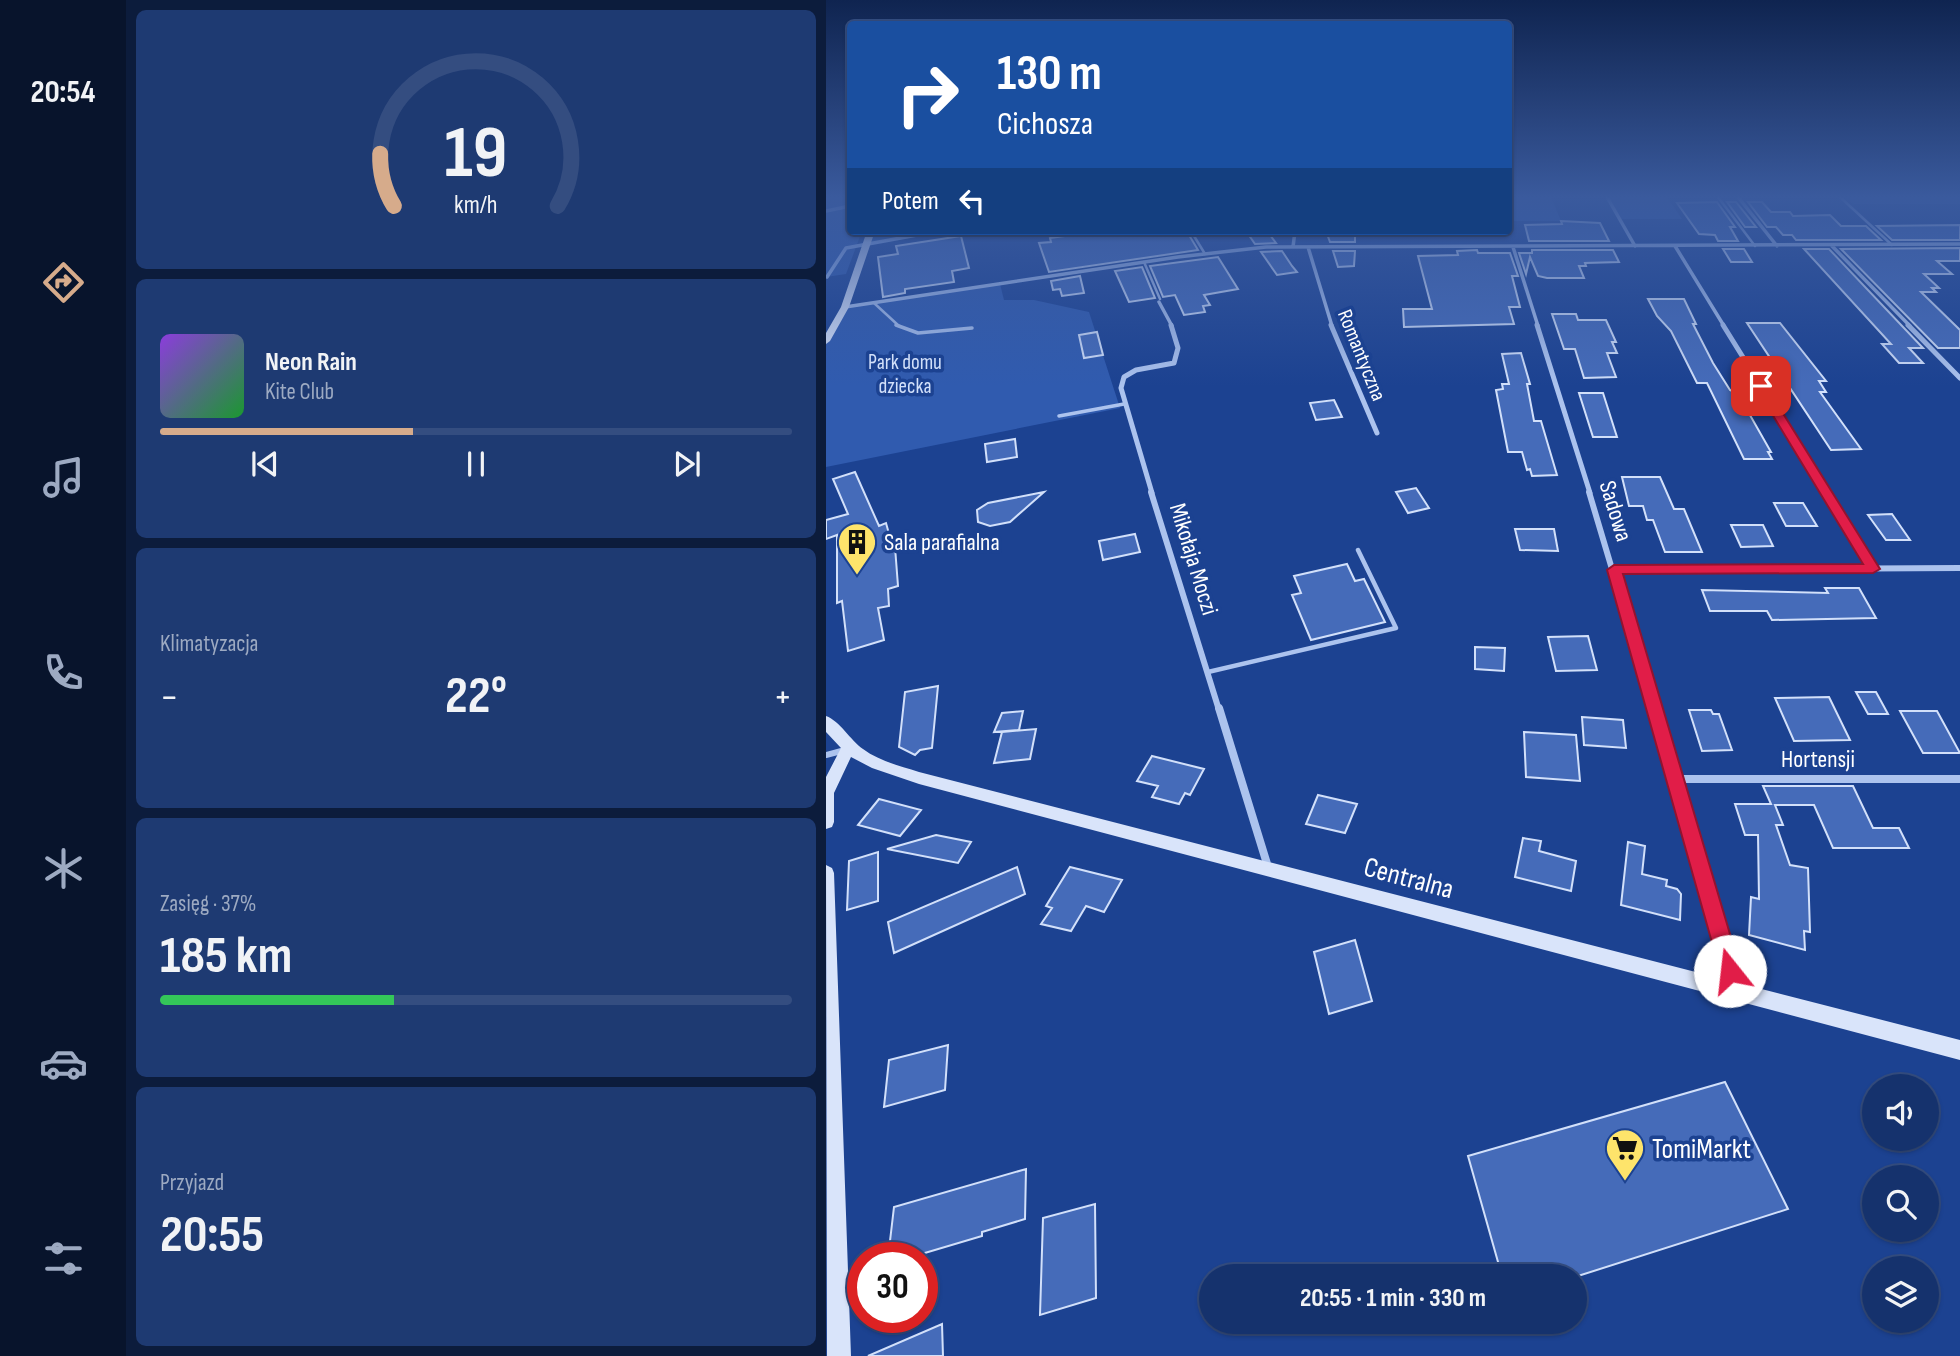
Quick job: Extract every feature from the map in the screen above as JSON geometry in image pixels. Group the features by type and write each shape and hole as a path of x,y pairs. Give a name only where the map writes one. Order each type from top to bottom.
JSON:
{"street":[{"path":"826,341 845,307 861,260"},
{"path":"845,307 1157,260"},
{"name":"Romantyczna","path":"1312,260 1332,330 1377,433"},
{"name":"Sadowa","path":"1517,260 1614,570 1735,990"},
{"path":"1684,260 1873,569"},
{"path":"1846,260 1960,378"},
{"name":"Mikołaja Moczi","path":"1159,301 1179,345 1180,354 1174,363 1136,370 1124,377 1121,388 1124,404 1268,867"},
{"path":"1614,570 1960,568"},
{"path":"826,722 848,749 826,793 826,822"},
{"name":"Centralna","path":"848,749 864,760 919,778 1268,867 1960,1050"},
{"name":"Hortensji","path":"1676,779 1960,779"},
{"path":"826,873 839,1356"}],"lane":[{"path":"1144,262 1159,301"},
{"path":"874,303 895,325 918,335 972,328"},
{"path":"1059,415 1124,404"},
{"path":"1208,672 1396,628 1358,550"},
{"path":"826,755 848,749"}],"green space":[{"path":"826,260 851,260 846,274 826,277"},
{"name":"Park domu dziecka","path":"1000,284 1004,300 1034,300 1089,312 1120,408 826,467 826,341 845,307"}],"building":[{"path":"878,260 967,260 969,268 952,271 954,282 905,289 905,293 883,297"},
{"path":"1045,260 1128,260 1049,272"},
{"path":"1193,260 1220,260 1238,289 1204,295 1210,305 1203,306 1205,312 1184,315 1175,295 1163,297 1150,266"},
{"path":"1267,260 1288,260 1297,272 1277,275"},
{"path":"1336,260 1354,260 1354,266 1338,267"},
{"path":"1419,260 1513,260 1518,276 1512,276 1520,307 1509,307 1514,324 1404,327 1403,309 1432,309"},
{"path":"1521,260 1529,260 1526,274"},
{"path":"1531,260 1619,262 1585,263 1586,266 1579,266 1584,278 1538,276"},
{"path":"1730,260 1752,262 1731,262"},
{"path":"1814,260 1840,260 1923,348 1909,348 1923,363 1899,363 1882,344 1891,344"},
{"path":"1852,260 1960,260 1937,261 1952,274 1924,274 1939,288 1932,288 1936,292 1921,292 1960,330 1960,348 1938,348"},
{"path":"1142,267 1155,298 1129,302 1115,271"},
{"path":"1080,276 1084,293 1062,296 1060,289 1053,290 1051,281"},
{"path":"1648,299 1684,299 1696,324 1693,324 1713,363 1730,390 1738,394 1771,452 1768,452 1772,459 1744,459 1707,383 1697,383 1671,331 1657,316"},
{"path":"1552,314 1576,314 1578,320 1606,320 1616,342 1612,342 1617,353 1607,353 1616,377 1584,378 1575,349 1564,349"},
{"path":"1747,323 1780,323 1826,381 1819,381 1826,392 1820,392 1861,449 1831,450"},
{"path":"1097,332 1103,355 1084,358 1079,335"},
{"path":"1521,353 1530,384 1527,384 1534,421 1541,421 1557,475 1532,476 1530,469 1527,470 1522,452 1508,452 1496,390 1503,389 1502,384 1509,384 1502,354"},
{"path":"1579,393 1603,393 1617,437 1593,437"},
{"path":"1334,400 1342,417 1316,420 1310,403"},
{"path":"1015,439 1017,457 987,462 985,444"},
{"path":"855,472 879,526 886,523 893,548 895,547 898,586 888,589 889,606 878,608 884,640 848,651 842,601 837,603 837,535 826,539 826,520 848,514 833,479"},
{"path":"1622,477 1660,477 1674,509 1684,509 1702,552 1665,552 1653,520 1647,520 1643,506 1629,506"},
{"path":"1416,488 1429,508 1408,513 1396,492"},
{"path":"1044,492 1010,522 990,526 978,522 977,510 988,503"},
{"path":"1774,503 1803,503 1817,526 1786,526"},
{"path":"1892,514 1910,540 1886,540 1868,515"},
{"path":"1731,525 1763,525 1773,546 1741,547"},
{"path":"1515,529 1554,529 1558,551 1520,550"},
{"path":"1135,534 1140,552 1103,560 1099,541"},
{"path":"1347,564 1355,581 1364,579 1385,622 1311,640 1292,595 1301,593 1294,576"},
{"path":"1825,588 1859,588 1876,618 1772,620 1767,611 1710,611 1702,590 1828,593"},
{"path":"1588,636 1597,670 1556,671 1548,637"},
{"path":"1475,647 1505,648 1504,671 1475,669"},
{"path":"938,686 932,748 920,750 915,755 899,747 905,692"},
{"path":"1856,692 1876,692 1888,714 1868,714"},
{"path":"1829,697 1850,740 1794,741 1775,698"},
{"path":"1689,710 1711,710 1713,714 1719,714 1732,750 1702,751"},
{"path":"1023,711 1019,730 994,732 1002,713"},
{"path":"1900,711 1937,711 1960,753 1923,753"},
{"path":"1582,717 1623,720 1626,748 1584,745"},
{"path":"1036,729 1030,759 994,763 1002,732"},
{"path":"1524,732 1576,735 1580,781 1526,777"},
{"path":"1152,756 1204,769 1190,795 1185,793 1179,804 1152,797 1158,786 1137,781"},
{"path":"1763,786 1853,786 1873,828 1899,828 1909,848 1833,848 1814,805 1775,805 1783,825 1776,825 1790,865 1808,868 1810,932 1804,931 1805,950 1749,935 1751,897 1759,899 1758,835 1745,835 1735,804 1771,804"},
{"path":"1318,795 1357,804 1345,833 1306,824"},
{"path":"879,799 921,810 900,836 858,825"},
{"path":"936,835 971,842 958,863 887,849"},
{"path":"1523,838 1541,841 1539,851 1576,861 1571,891 1515,877"},
{"path":"1628,842 1645,846 1642,874 1667,880 1666,886 1677,889 1681,894 1680,920 1621,905"},
{"path":"878,852 878,901 847,910 849,861"},
{"path":"1017,867 1025,894 894,953 888,922"},
{"path":"1070,867 1122,880 1104,912 1086,906 1071,931 1041,924 1052,908 1046,906"},
{"path":"1355,940 1372,1001 1329,1014 1314,952"},
{"path":"948,1045 945,1090 884,1107 889,1060"},
{"name":"TomiMarkt","path":"1725,1082 1788,1209 1587,1273 1587,1264 1499,1264 1468,1156"},
{"path":"1026,1169 1025,1219 938,1249 938,1242 890,1242 894,1207"},
{"path":"1095,1204 1096,1298 1040,1315 1043,1218"},
{"path":"942,1324 943,1356 868,1356 921,1333 938,1333 938,1326"}],"waterway":[{"path":"827,277 838,260"}],"place":[{"name":"Sala parafialna","path":"857,576"},
{"name":"TomiMarkt","path":"1625,1182"}],"route":[{"path":"1730,971 1614,570 1873,569 1761,386"}]}
